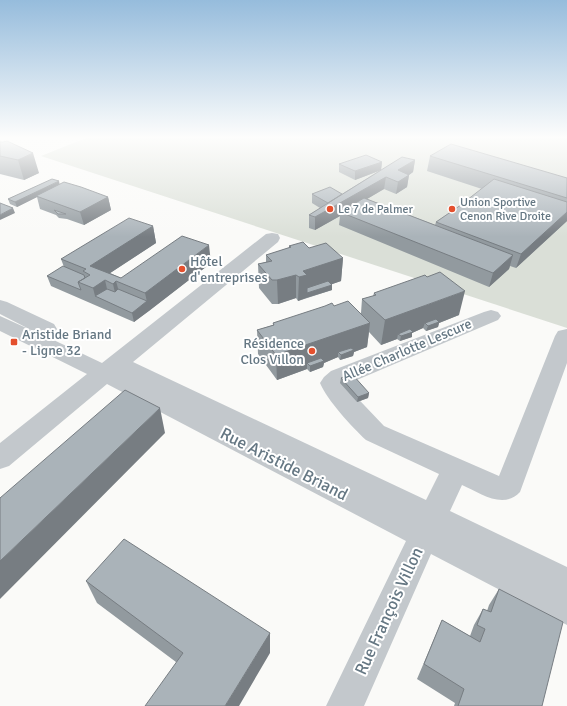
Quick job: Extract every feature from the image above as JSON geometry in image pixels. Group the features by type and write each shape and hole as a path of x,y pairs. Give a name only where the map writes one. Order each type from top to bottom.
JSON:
{"street":[{"path":"0,458 112,369 272,238"},
{"name":"Rue Aristide Briand","path":"0,306 112,369 428,526 567,608"},
{"name":"Allée Charlotte Lescure","path":"491,316 339,377 332,383 334,388 375,433 497,488 505,489 510,484 566,336"},
{"name":"Rue Aristide Briand","path":"0,323 112,369"},
{"path":"428,526 455,469"},
{"name":"Rue Aristide Briand","path":"428,526 567,583"},
{"name":"Rue François Villon","path":"345,706 428,526"}],"shaded area":[{"path":"87,171 567,171 567,328"}],"building":[{"path":"380,171 400,171 409,175 398,182 386,177 315,217 309,215"},
{"path":"479,171 543,171 567,178 567,198"},
{"path":"52,179 59,181 15,202 8,199"},
{"path":"494,179 567,202 567,212 521,254 436,222"},
{"path":"64,182 108,197 80,212 36,196"},
{"path":"330,187 342,194 328,203 312,194"},
{"path":"364,198 513,255 493,273 340,212"},
{"path":"0,203 13,208 0,215"},
{"path":"54,210 66,214 58,214"},
{"path":"129,218 153,226 90,266 121,278 182,236 209,245 145,293 116,281 113,284 105,280 93,288 78,282 90,275 83,271 86,269 61,259"},
{"path":"303,242 309,248 326,243 343,258 303,271 307,275 299,277 296,275 277,280 272,280 258,264 272,261 266,255"},
{"path":"63,266 84,275 85,278 78,282 81,290 47,276"},
{"path":"440,272 465,291 385,320 362,299 376,295 374,293 425,275 427,277"},
{"path":"328,281 332,285 307,293 307,288"},
{"path":"107,289 115,292 118,289 147,301 132,313 95,296"},
{"path":"348,301 370,323 276,355 257,330 332,303 334,306"},
{"path":"436,319 439,322 428,326 425,323"},
{"path":"410,329 413,332 401,336 398,334"},
{"path":"351,348 354,350 341,355 338,352"},
{"path":"321,358 324,361 310,366 307,363"},
{"path":"352,374 369,393 358,397 341,378"},
{"path":"125,390 160,408 0,561 0,498"},
{"path":"124,539 270,633 225,706 145,706 183,653 86,581"},
{"path":"499,589 563,622 542,706 458,706 464,689 424,664 442,620 480,642 485,629 477,625 483,609 491,612"}],"place":[{"name":"Le 7 de Palmer","path":"330,209"},
{"name":"Union Sportive Cenon Rive Droite","path":"452,209"},
{"name":"Hôtel d'entreprises","path":"182,269"},
{"name":"Aristide Briand - Ligne 32","path":"14,342"},
{"name":"Résidence Clos Villon","path":"312,351"}]}
